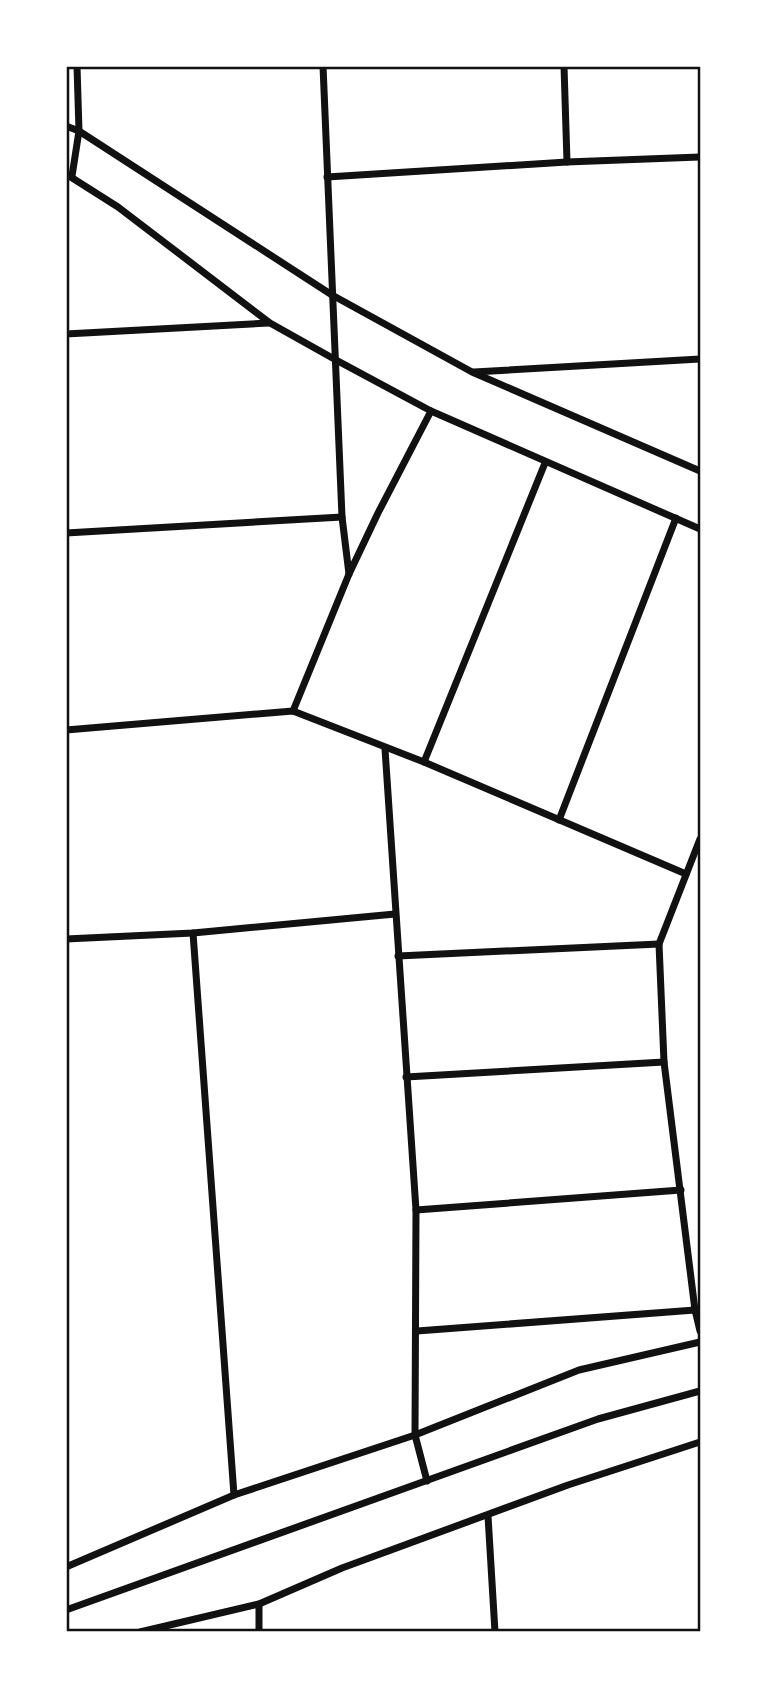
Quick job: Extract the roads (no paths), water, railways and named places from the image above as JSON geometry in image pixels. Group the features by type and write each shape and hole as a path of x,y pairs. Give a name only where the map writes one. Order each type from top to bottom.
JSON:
{"street":[{"path":"77,66 79,131 69,175 118,207 270,323 336,360 431,411 701,529"},
{"path":"323,66 342,517 349,574"},
{"path":"564,66 567,162"},
{"path":"66,126 79,131 332,295 472,372 701,471"},
{"path":"327,177 567,162 701,157"},
{"path":"66,334 270,323"},
{"path":"472,372 701,359"},
{"path":"293,711 349,574 431,411"},
{"path":"424,762 545,463"},
{"path":"66,533 342,517"},
{"path":"559,820 676,518"},
{"path":"66,730 293,711 424,762 686,874"},
{"path":"385,748 416,1210 415,1436 427,1481"},
{"path":"701,839 659,944 664,1062 695,1310 701,1331"},
{"path":"66,939 193,933 395,914"},
{"path":"193,933 234,1495"},
{"path":"398,956 659,944"},
{"path":"407,1077 664,1062"},
{"path":"416,1210 681,1190"},
{"path":"417,1331 695,1310"},
{"path":"66,1567 234,1495 415,1436 579,1370 701,1342"},
{"path":"66,1611 598,1419 701,1391"},
{"path":"141,1632 260,1604 342,1568 568,1485 701,1442"},
{"path":"488,1516 495,1632"},
{"path":"259,1632 260,1604"}]}
